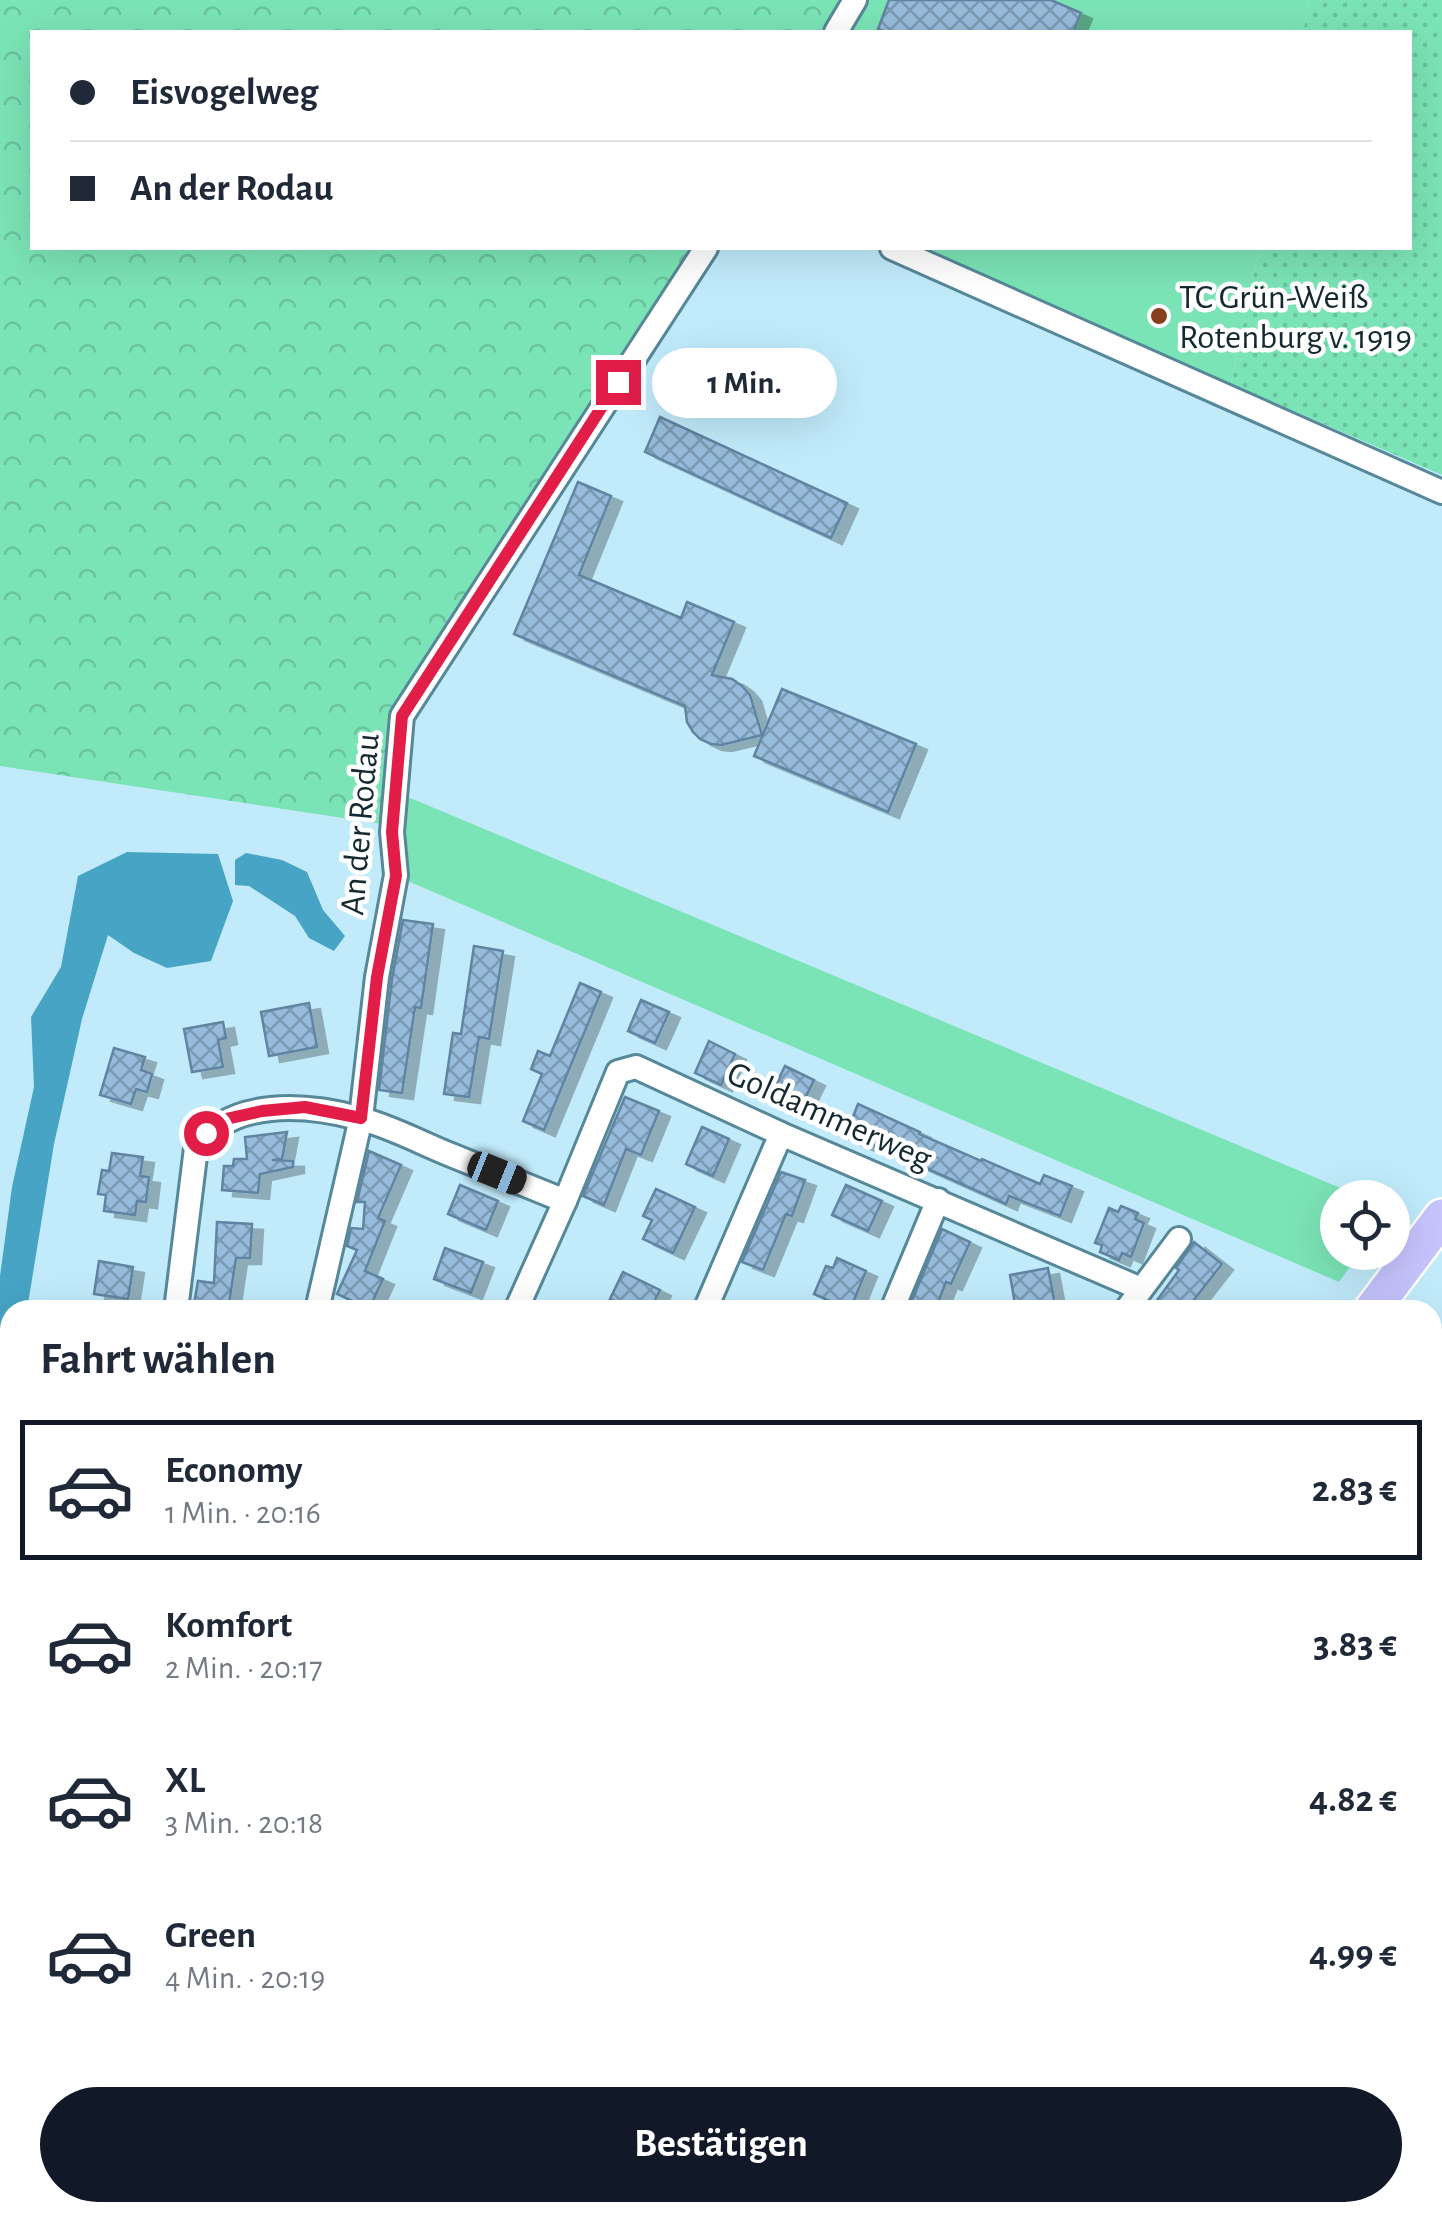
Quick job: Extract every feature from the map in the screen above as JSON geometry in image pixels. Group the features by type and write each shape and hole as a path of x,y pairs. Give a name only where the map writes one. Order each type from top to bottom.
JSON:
{"main road":[{"path":"1380,1300 1442,1218"}],"street":[{"path":"837,30 855,0"},
{"name":"An der Rodau","path":"319,1300 361,1118 377,977 396,876 392,832 402,716 705,250"},
{"path":"897,250 1442,492"},
{"name":"Goldammerweg","path":"565,1201 618,1072 636,1067 780,1134 1141,1289"},
{"path":"177,1300 196,1148 206,1133 226,1119 305,1107 361,1118 565,1201 520,1300"},
{"path":"709,1300 780,1134"},
{"path":"896,1300 938,1200"},
{"path":"1133,1300 1180,1238"}],"green space":[{"path":"0,0 840,0 822,30 30,30 30,250 697,250 401,716 389,825 0,766"},
{"path":"860,0 1309,0 1303,30 842,30"},
{"path":"1309,0 1442,0 1442,475 1231,384 1259,250 1412,250 1412,30 1303,30"},
{"name":"TC Grün-Weiß Rotenburg v. 1919","path":"920,250 1259,250 1231,384"},
{"path":"396,792 1321,1180 1320,1270 1348,1270 1339,1282 396,876"}],"water":[{"path":"127,852 218,854 233,901 211,961 167,968 134,953 108,935 82,1019 54,1144 29,1300 0,1300 12,1187 34,1087 31,1017 61,967 78,876"},
{"path":"246,853 282,860 307,872 323,910 345,936 334,951 309,938 295,916 249,886 235,885 235,860"}],"building":[{"path":"889,0 1051,0 1081,13 1074,30 878,29"},
{"path":"660,417 847,503 831,538 645,452"},
{"path":"578,482 611,496 579,575 681,618 687,602 734,622 712,675 732,679 750,695 762,735 711,744 693,732 685,706 514,634"},
{"path":"782,689 916,744 888,812 754,756"},
{"path":"403,920 433,924 421,1008 415,1007 402,1093 379,1090"},
{"path":"474,946 503,951 489,1039 479,1037 469,1097 444,1094 453,1033 461,1034"},
{"path":"580,983 601,992 544,1130 523,1121 542,1074 531,1069 538,1051 550,1056"},
{"path":"641,1000 669,1012 655,1043 628,1031"},
{"path":"309,1003 317,1047 269,1056 261,1012"},
{"path":"223,1022 226,1038 218,1040 223,1067 192,1072 184,1029"},
{"path":"709,1041 735,1054 721,1085 695,1073"},
{"path":"114,1048 145,1057 141,1070 152,1074 147,1092 136,1089 131,1104 100,1095"},
{"path":"785,1066 814,1080 799,1111 770,1097"},
{"path":"625,1097 659,1111 641,1155 626,1149 604,1205 583,1196"},
{"path":"858,1104 1040,1184 1044,1175 1072,1186 1060,1216 1009,1196 1006,1204 870,1144 845,1137"},
{"path":"702,1127 729,1139 713,1176 686,1164"},
{"path":"287,1132 282,1159 272,1160 293,1161 293,1167 260,1174 258,1193 222,1190 224,1166 233,1166 234,1159 247,1159 245,1137"},
{"path":"369,1151 401,1165 378,1218 385,1221 365,1271 383,1279 373,1300 350,1300 337,1294 357,1250 347,1246 351,1228 363,1229 365,1202 357,1202"},
{"path":"112,1153 143,1157 140,1176 149,1177 146,1202 137,1201 135,1215 104,1211 106,1195 98,1194 102,1170 109,1171"},
{"path":"781,1172 805,1180 792,1216 786,1214 763,1270 742,1262"},
{"path":"460,1185 498,1201 486,1230 448,1214"},
{"path":"846,1185 882,1201 868,1231 832,1215"},
{"path":"656,1189 695,1207 673,1253 643,1239 652,1220 643,1216"},
{"path":"1121,1206 1138,1213 1135,1219 1144,1223 1131,1257 1122,1253 1119,1260 1100,1252 1102,1245 1095,1243 1109,1208 1118,1212"},
{"path":"217,1222 252,1224 250,1258 236,1258 230,1300 195,1300 198,1281 214,1283"},
{"path":"942,1229 970,1242 951,1284 946,1282 939,1300 912,1300"},
{"path":"1194,1242 1222,1264 1194,1300 1157,1300 1179,1270 1176,1268"},
{"path":"445,1248 483,1262 471,1293 434,1279"},
{"path":"837,1258 866,1271 854,1300 828,1300 814,1294 826,1266 833,1268"},
{"path":"99,1261 133,1267 128,1299 94,1294"},
{"path":"1048,1268 1054,1300 1014,1300 1010,1275"},
{"path":"623,1272 660,1290 655,1300 610,1299"}],"place":[{"name":"TC Grün-Weiß Rotenburg v. 1919","path":"1159,316"}],"route":[{"path":"206,1133 226,1119 262,1111 305,1107 361,1118 377,977 396,876 392,832 402,716 618,382"}]}
